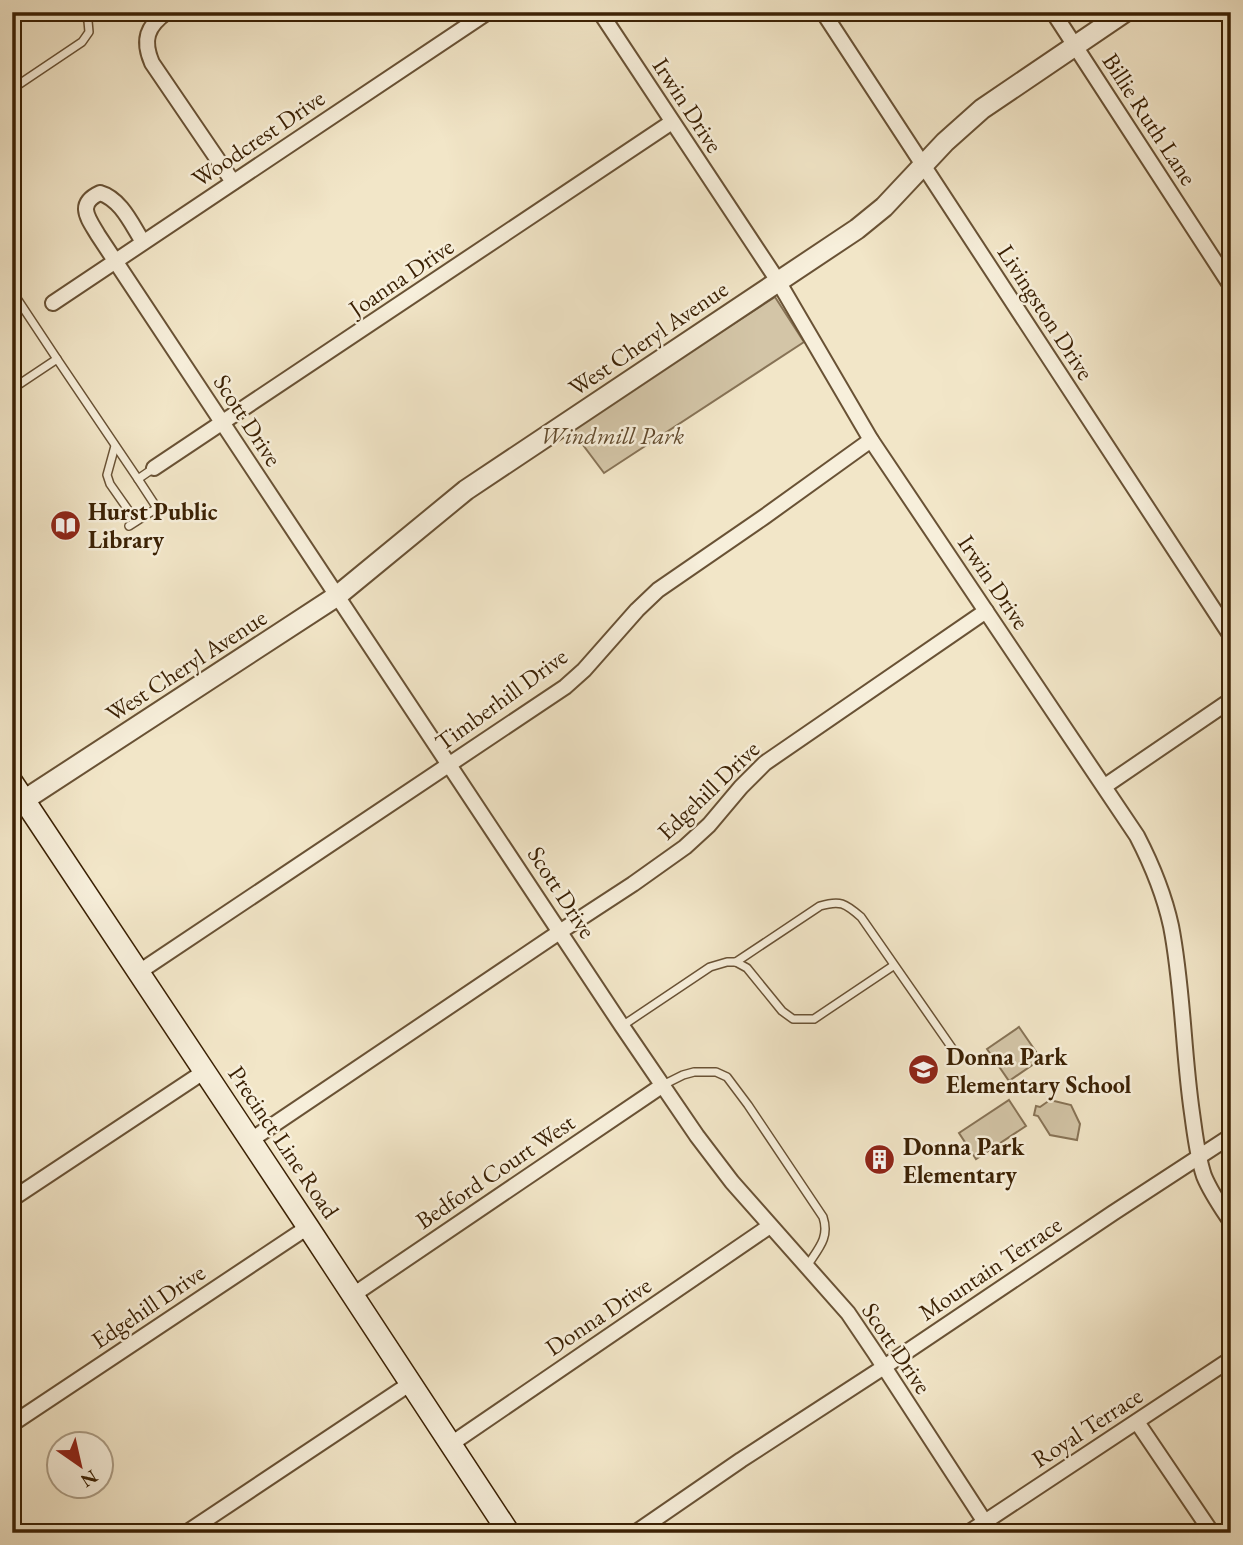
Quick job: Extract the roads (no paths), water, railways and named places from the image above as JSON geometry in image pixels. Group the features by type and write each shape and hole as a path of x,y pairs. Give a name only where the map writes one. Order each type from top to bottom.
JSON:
{"main road":[{"name":"Precinct Line Road","path":"12,782 18,804 139,972 509,1533"}],"street":[{"path":"167,12 154,22 148,34 148,53 152,63 233,182"},
{"name":"Woodcrest Drive","path":"53,303 488,12"},
{"name":"Irwin Drive","path":"600,12 778,281 871,440 1137,836 1162,892 1171,927 1198,1157 1213,1195 1231,1222"},
{"name":"Livingston Drive","path":"823,12 1231,636"},
{"name":"Billie Ruth Lane","path":"1053,12 1231,286"},
{"name":"West Cheryl Avenue","path":"18,804 337,596 466,489 857,229 884,207 945,142 982,110 1125,12"},
{"name":"Joanna Drive","path":"154,468 672,122"},
{"name":"Scott Drive","path":"143,242 109,195 100,193 91,197 85,214 115,261 622,1026 732,1182 848,1313 988,1528"},
{"name":"Timberhill Drive","path":"139,972 565,687 658,590 871,440"},
{"name":"Edgehill Drive","path":"251,1140 685,847 709,825 765,763 986,611"},
{"path":"1105,786 1231,699"},
{"path":"12,1199 205,1071"},
{"name":"Bedford Court West","path":"353,1295 663,1085"},
{"name":"Mountain Terrace","path":"635,1533 1231,1136"},
{"name":"Donna Drive","path":"451,1444 770,1226"},
{"name":"Edgehill Drive","path":"12,1424 308,1227"},
{"name":"Royal Terrace","path":"968,1533 988,1528 1231,1359"},
{"path":"186,1533 411,1382"},
{"path":"1137,1422 1212,1533"}],"lane":[{"path":"12,89 82,42 89,32 88,21 82,12"},
{"path":"12,291 138,478 157,508 133,523 107,475 116,446"},
{"path":"12,389 57,359"},
{"path":"138,478 154,468"},
{"path":"736,962 820,906 835,901 848,905 861,917 952,1048"},
{"path":"622,1026 710,967 727,962 736,962 747,968 782,1011 793,1019 814,1018 893,966"},
{"path":"663,1085 694,1072 716,1072 727,1077 823,1217 825,1237 807,1266"}],"place":[{"name":"Hurst Public Library","path":"65,525"},
{"name":"Donna Park Elementary School","path":"923,1070"},
{"name":"Donna Park Elementary","path":"880,1160"}],"park label":[{"name":"Windmill Park","path":"612,435"}]}
